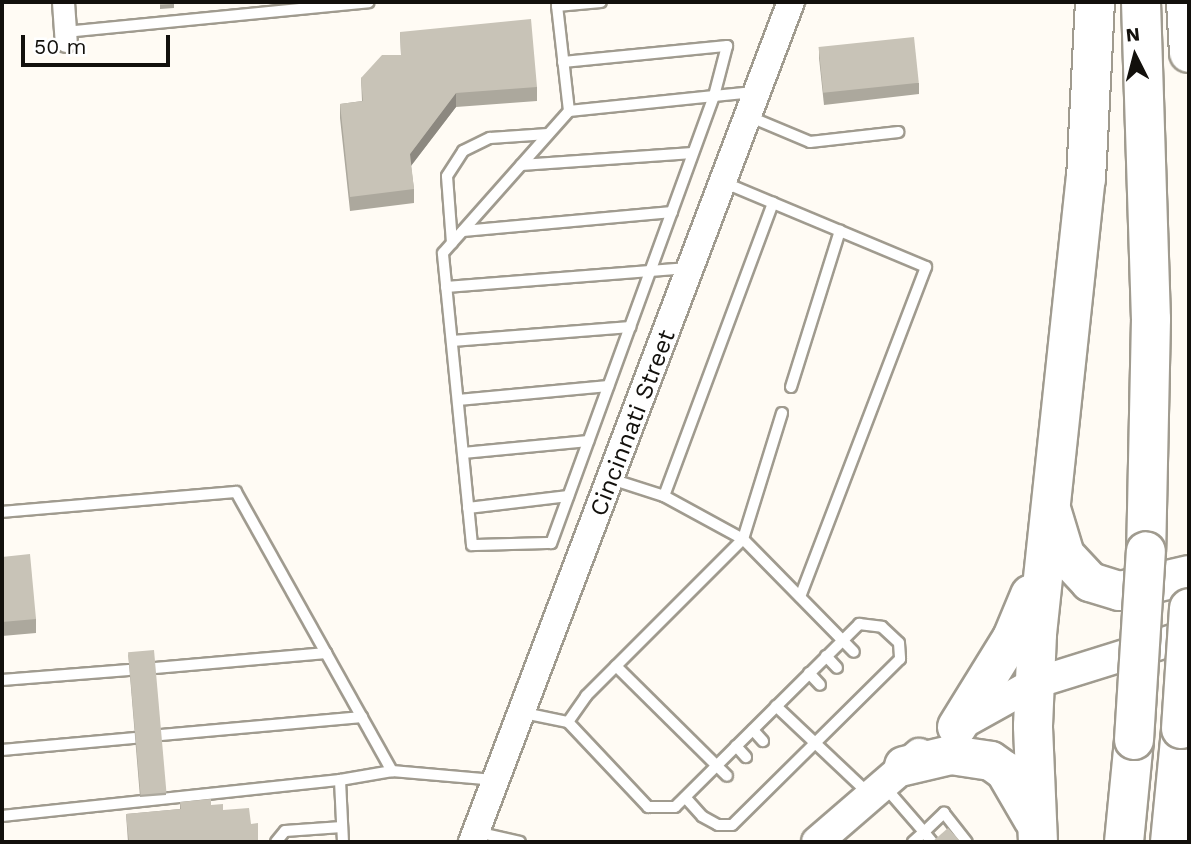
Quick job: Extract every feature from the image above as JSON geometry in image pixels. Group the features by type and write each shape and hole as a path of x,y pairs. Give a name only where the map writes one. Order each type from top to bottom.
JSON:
{"highway":[{"path":"1038,836 1035,683 1043,549 1086,178 1095,2"},
{"path":"1124,842 1134,740 1146,551 1151,319 1141,2"},
{"path":"1186,2 1189,54"},
{"path":"1049,503 1065,555 1090,582 1120,591 1189,575"},
{"path":"957,727 1012,638 1043,549"},
{"path":"1170,842 1189,608"},
{"path":"886,782 951,755 991,761 1013,782 1038,836"}],"main road":[{"path":"831,835 886,782 957,727 1035,683 1189,635"}],"street":[{"path":"63,2 66,36"},
{"name":"Cincinnati Street","path":"474,837 524,713 791,2"}],"lane":[{"path":"66,36 369,2"},
{"path":"569,111 557,6 601,2"},
{"path":"563,62 727,46 714,96 551,543 472,545 443,253 569,111 714,96 757,91"},
{"path":"748,116 810,142 898,132"},
{"path":"452,243 447,176 463,151 490,138 548,134"},
{"path":"521,165 693,153"},
{"path":"723,182 926,267 800,597"},
{"path":"664,496 773,203"},
{"path":"463,231 672,212"},
{"path":"791,387 840,231"},
{"path":"446,287 691,268"},
{"path":"452,341 630,327"},
{"path":"457,400 608,386"},
{"path":"568,722 571,712 743,539 782,413"},
{"path":"463,453 588,441"},
{"path":"611,479 664,496 743,539 854,652"},
{"path":"2,512 236,492 392,771"},
{"path":"468,508 568,496"},
{"path":"524,713 568,722 649,807 675,807 685,797 842,640 859,624 871,623 899,643 900,659 860,691 814,744 786,764 752,797 732,825 718,825 685,797"},
{"path":"155,668 326,653"},
{"path":"826,656 837,668"},
{"path":"616,666 727,776"},
{"path":"2,680 129,670"},
{"path":"809,673 820,685"},
{"path":"776,706 814,744 886,782 932,842"},
{"path":"161,735 362,717"},
{"path":"752,730 763,741"},
{"path":"2,750 135,738"},
{"path":"736,746 746,757"},
{"path":"2,816 340,780 392,771 498,780"},
{"path":"340,780 344,842"},
{"path":"913,842 944,813 967,842"},
{"path":"276,842 285,831 342,827"},
{"path":"474,837 520,842"}],"building":[{"path":"160,2 174,2 174,4 160,5"},
{"path":"531,19 537,87 456,93 410,154 414,189 350,197 340,104 363,101 361,78 382,55 401,55 400,32"},
{"path":"914,37 919,83 823,93 819,47"},
{"path":"30,554 36,619 2,622 2,557"},
{"path":"154,650 166,792 141,795 128,652"},
{"path":"211,799 211,805 223,804 223,810 249,808 251,824 258,823 258,842 129,842 126,814 181,809 180,802"},
{"path":"948,828 961,842 932,842"}]}
